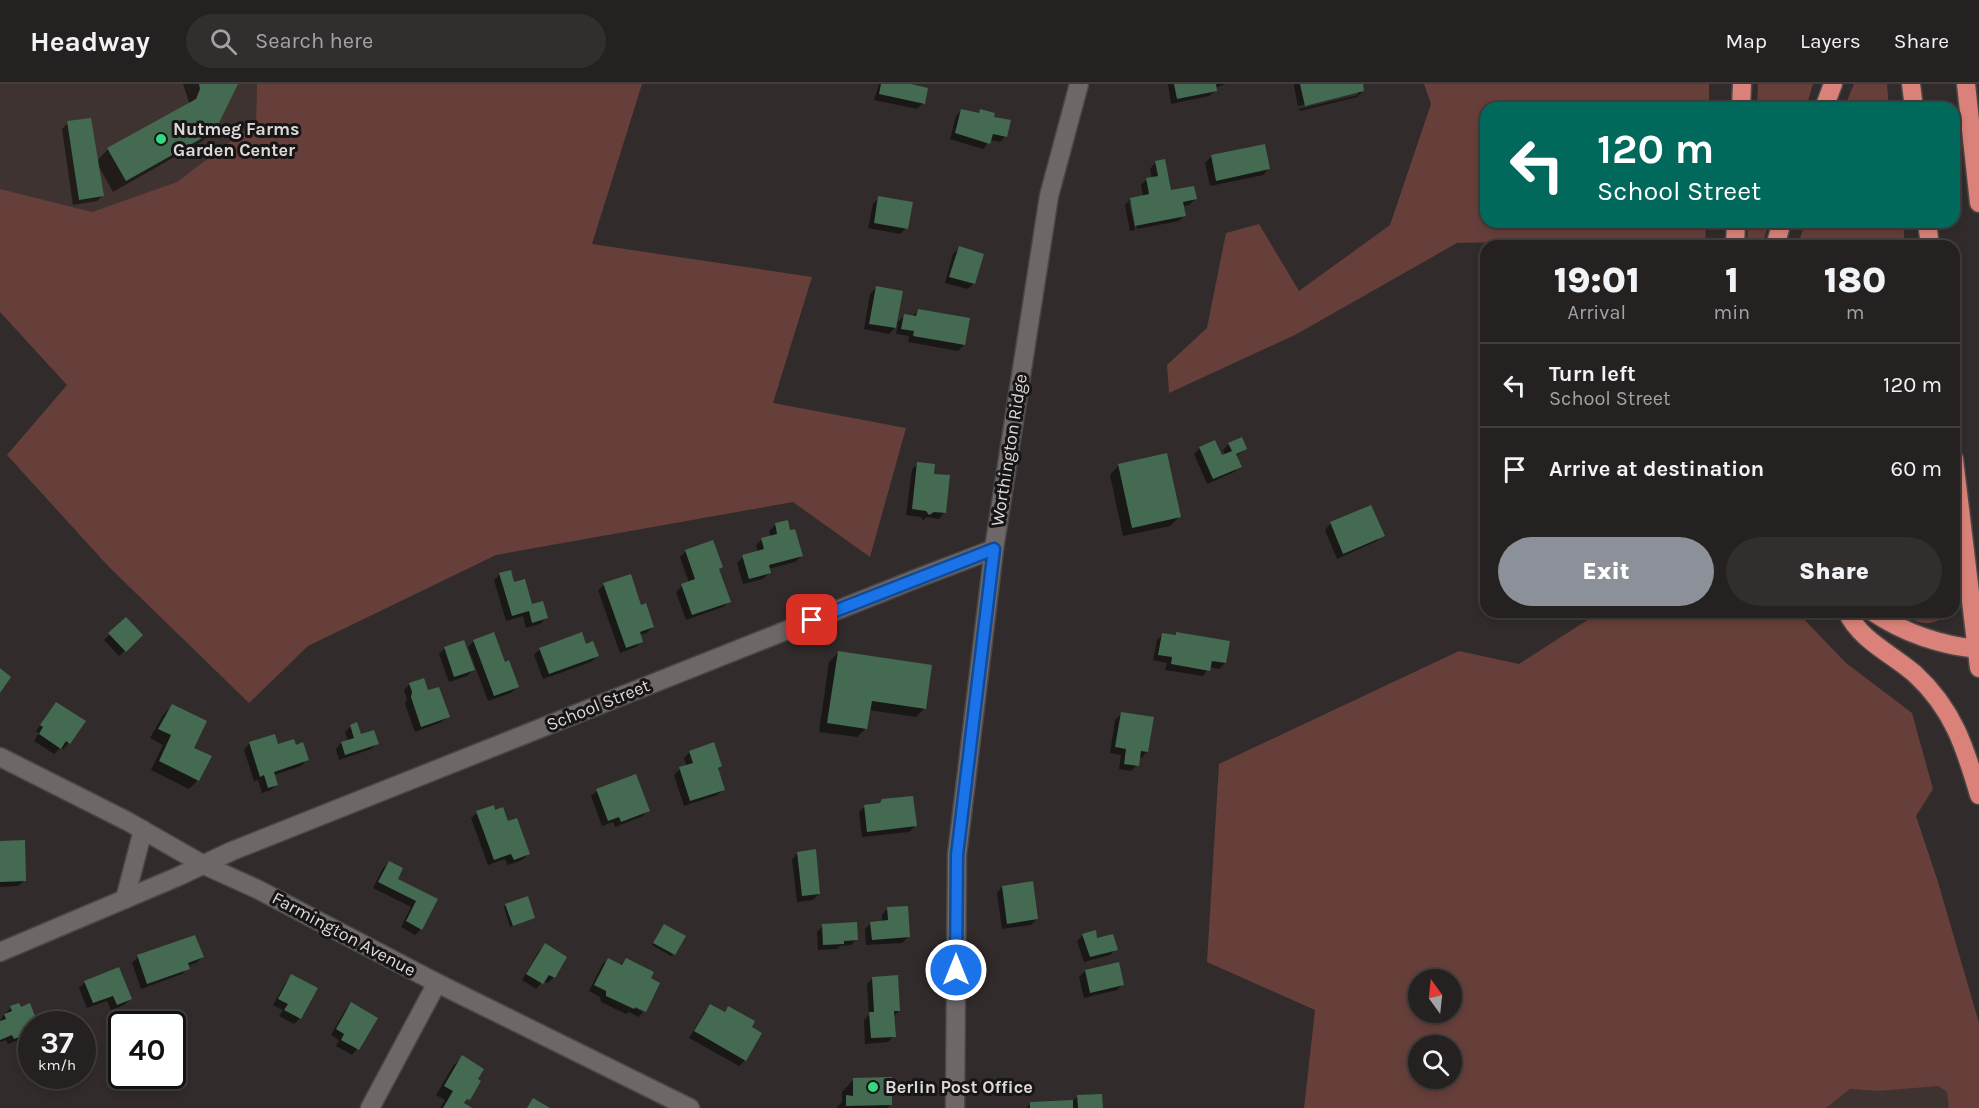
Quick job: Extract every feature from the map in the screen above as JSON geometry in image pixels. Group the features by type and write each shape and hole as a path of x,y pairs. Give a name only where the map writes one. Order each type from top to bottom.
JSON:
{"highway":[{"path":"1741,102 1742,84"},
{"path":"1826,102 1833,84"},
{"path":"1911,84 1913,102"},
{"path":"1966,84 1979,203"},
{"path":"1960,506 1979,668"},
{"path":"1851,618 1862,633 1916,675 1944,707 1964,746 1979,795"},
{"path":"1884,618 1926,638 1978,649"}],"street":[{"name":"Worthington Ridge","path":"956,1108 957,855 994,549 1049,196 1079,84"},
{"name":"School Street","path":"0,952 293,826 994,549"},
{"name":"Farmington Avenue","path":"0,757 143,830 204,865 257,889 437,983 690,1108"},
{"path":"125,899 143,830"},
{"path":"370,1108 437,983"}],"shaded area":[{"path":"0,84 257,84 256,122 177,182 92,212 0,189"},
{"path":"257,84 642,84 592,244 812,277 773,403 906,428 870,557 793,502 496,555 308,646 249,703 108,566 7,455 67,385 0,312 0,189 92,212 177,182 256,122"},
{"path":"1424,84 1709,84 1709,102 1480,102 1480,228 1706,228 1705,240 1480,240 1480,242 1457,243 1295,335 1169,393 1167,365 1207,328 1226,233 1259,224 1299,291 1390,225 1431,104"},
{"path":"1758,84 1813,84 1808,102 1757,102"},
{"path":"1854,84 1887,84 1888,102 1846,102"},
{"path":"1748,228 1767,228 1764,240 1747,240"},
{"path":"1804,228 1904,228 1904,240 1799,240"},
{"path":"1591,618 1803,618 1846,663 1912,713 1933,789 1916,816 1938,882 1979,1023 1979,1108 1949,1108 1947,1092 1939,1086 1878,1091 1850,1089 1826,1108 1304,1108 1315,1010 1207,962 1219,764 1459,651 1519,664"},
{"path":"1909,618 1942,618 1928,623"},
{"path":"1939,1085 1979,1108 1826,1108 1850,1089 1878,1091"}],"building":[{"name":"Nutmeg Farms Garden Center","path":"199,84 238,84 215,131 126,181 107,148 196,99 200,89"},
{"path":"881,84 911,84 928,88 925,104 879,94"},
{"path":"1174,84 1216,84 1217,91 1177,99"},
{"path":"1300,84 1363,84 1364,91 1305,106"},
{"path":"961,109 979,113 980,109 995,113 994,117 1011,120 1007,137 993,134 990,144 955,133"},
{"path":"91,118 104,196 79,200 67,121"},
{"path":"1265,144 1270,169 1216,181 1211,155"},
{"path":"1165,159 1171,190 1194,186 1197,199 1183,202 1186,216 1135,226 1130,198 1149,194 1146,178 1158,176 1155,161"},
{"path":"878,196 913,202 908,229 874,223"},
{"path":"959,246 984,254 975,284 949,277"},
{"path":"876,286 903,291 896,328 869,324"},
{"path":"918,309 970,318 965,345 913,336 914,331 901,329 904,314 916,316"},
{"path":"1242,437 1247,449 1236,454 1242,467 1213,479 1199,447 1215,440 1222,455 1232,451 1228,443"},
{"path":"1167,453 1181,517 1132,528 1118,464"},
{"path":"917,462 935,464 934,474 950,475 946,513 934,512 929,515 926,511 912,509"},
{"path":"1371,505 1385,536 1343,554 1330,522"},
{"path":"788,520 790,530 795,529 803,556 769,565 771,573 749,579 742,555 764,549 761,538 777,534 775,523"},
{"path":"713,540 723,567 719,569 731,602 692,615 681,584 695,579 685,550"},
{"path":"511,570 514,582 525,579 532,604 543,601 548,618 532,623 529,611 512,616 499,573"},
{"path":"631,574 641,605 646,603 654,627 640,632 643,642 626,648 603,583"},
{"path":"126,617 143,635 126,652 108,633"},
{"path":"494,632 505,662 509,660 519,687 494,696 473,640"},
{"path":"582,632 586,644 593,641 599,656 549,674 539,648"},
{"path":"1176,632 1230,641 1226,663 1212,661 1210,671 1171,664 1172,657 1158,655 1162,633 1176,635"},
{"path":"464,640 475,670 454,677 444,647"},
{"path":"838,651 932,665 926,709 872,701 867,729 827,723"},
{"path":"0,668 11,677 0,693"},
{"path":"424,678 428,690 439,687 450,717 421,727 409,683"},
{"path":"56,702 86,721 70,744 66,741 61,749 39,734 43,727 40,725"},
{"path":"172,704 207,721 194,748 212,756 199,781 159,761 171,735 158,729"},
{"path":"1121,712 1154,717 1148,752 1141,751 1139,766 1124,764 1126,749 1115,747"},
{"path":"357,722 361,734 374,730 379,744 345,755 341,742 354,738 350,725"},
{"path":"275,734 278,744 294,739 296,745 303,742 309,760 274,772 278,785 268,788 264,775 260,777 249,742"},
{"path":"714,742 722,766 718,768 725,790 690,801 679,767 693,763 689,751"},
{"path":"636,774 650,811 621,822 619,817 608,821 596,789"},
{"path":"913,796 917,826 867,832 864,805 880,803 882,799"},
{"path":"494,805 495,810 503,807 508,821 517,818 530,854 514,860 511,854 494,860 476,811"},
{"path":"25,840 26,881 0,882 0,841"},
{"path":"816,849 820,894 802,896 797,852"},
{"path":"389,861 403,868 398,879 438,899 422,930 406,921 416,901 378,882"},
{"path":"1033,881 1038,919 1007,924 1002,886"},
{"path":"528,896 535,918 513,926 505,904"},
{"path":"908,906 910,937 872,940 870,922 888,920 887,907"},
{"path":"857,922 858,940 844,941 844,944 823,945 822,924"},
{"path":"664,924 686,936 675,955 653,943"},
{"path":"1096,930 1097,938 1113,934 1118,950 1090,957 1082,934"},
{"path":"195,935 204,957 188,963 190,969 147,984 137,955"},
{"path":"545,943 567,957 555,978 549,975 543,984 526,974"},
{"path":"608,958 622,965 626,958 654,972 651,978 660,983 646,1012 606,996 606,991 594,985"},
{"path":"1119,962 1124,985 1090,993 1085,970"},
{"path":"119,967 132,999 117,1005 113,996 93,1003 84,981"},
{"path":"291,974 318,988 301,1019 284,1010 288,1004 278,999"},
{"path":"898,975 900,1011 894,1011 896,1037 871,1038 869,1012 874,1012 872,977"},
{"path":"351,1002 378,1018 359,1050 341,1040 344,1034 336,1029"},
{"path":"19,1003 21,1007 30,1003 33,1011 18,1011 18,1037 14,1039 12,1035 0,1040 0,1021 6,1019 4,1014 12,1011 10,1006"},
{"path":"710,1004 725,1012 728,1006 755,1021 752,1027 762,1033 746,1061 694,1031"},
{"path":"462,1055 484,1069 478,1079 481,1081 470,1100 467,1099 464,1103 472,1108 443,1108 453,1091 444,1086"},
{"name":"Berlin Post Office","path":"892,1077 892,1105 846,1106 846,1095 853,1096 853,1078"},
{"path":"1102,1094 1103,1108 1078,1108 1077,1095"},
{"path":"533,1098 550,1108 527,1108"},
{"path":"1073,1100 1073,1108 1030,1108 1030,1102"}],"place":[{"name":"Nutmeg Farms Garden Center","path":"161,139"},
{"name":"Berlin Post Office","path":"873,1087"}],"route":[{"path":"812,620 994,549 957,855 956,970"}]}
